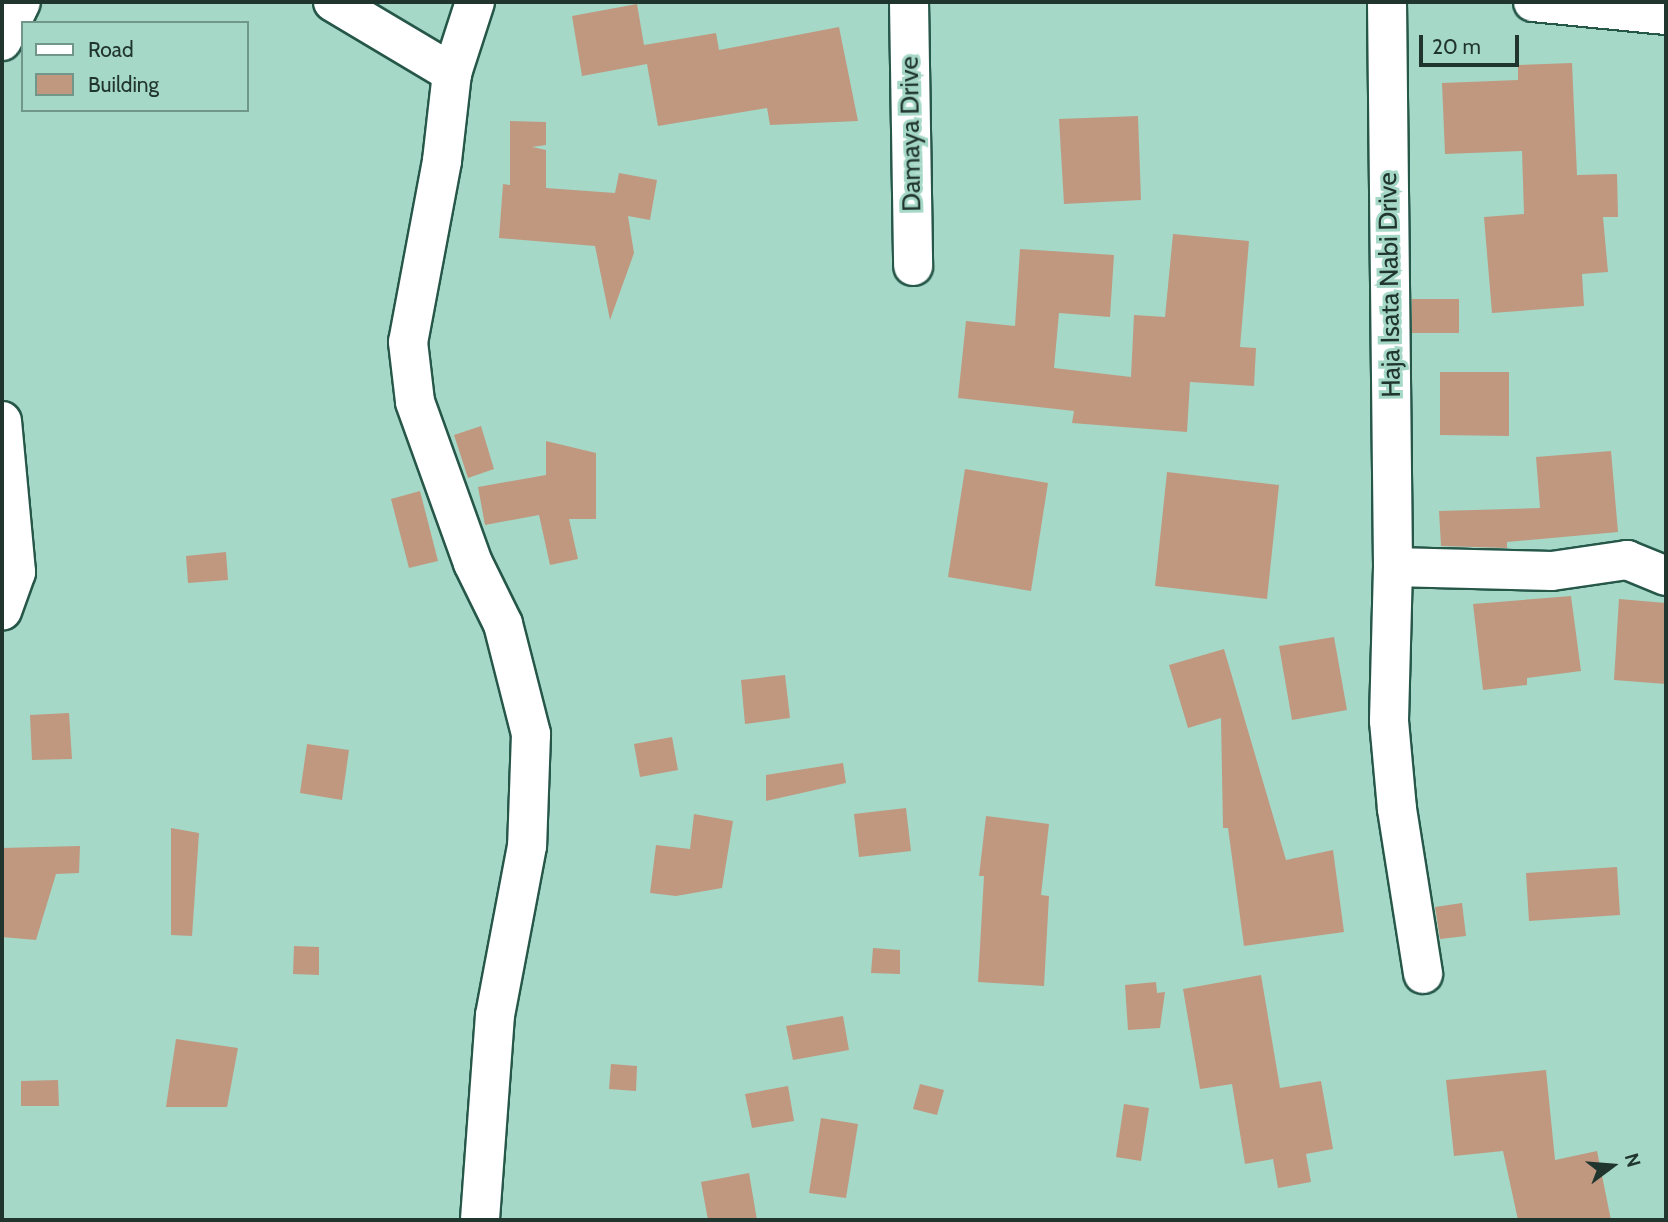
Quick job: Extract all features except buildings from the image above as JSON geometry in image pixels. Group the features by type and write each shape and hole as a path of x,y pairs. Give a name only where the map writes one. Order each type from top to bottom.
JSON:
{"street":[{"path":"2,41 21,2"},
{"path":"333,2 452,73"},
{"path":"475,2 452,73 442,161 408,342 415,402 460,528 503,624 531,734 527,846 495,1015 480,1220"},
{"name":"Damaya Drive","path":"909,2 913,266"},
{"name":"Haja Isata Nabi Drive","path":"1387,2 1393,567 1389,721 1397,809 1423,974"},
{"path":"1533,2 1666,15"},
{"path":"2,421 8,530 16,572 2,611"},
{"path":"1393,567 1552,571 1627,560 1666,576"}]}
